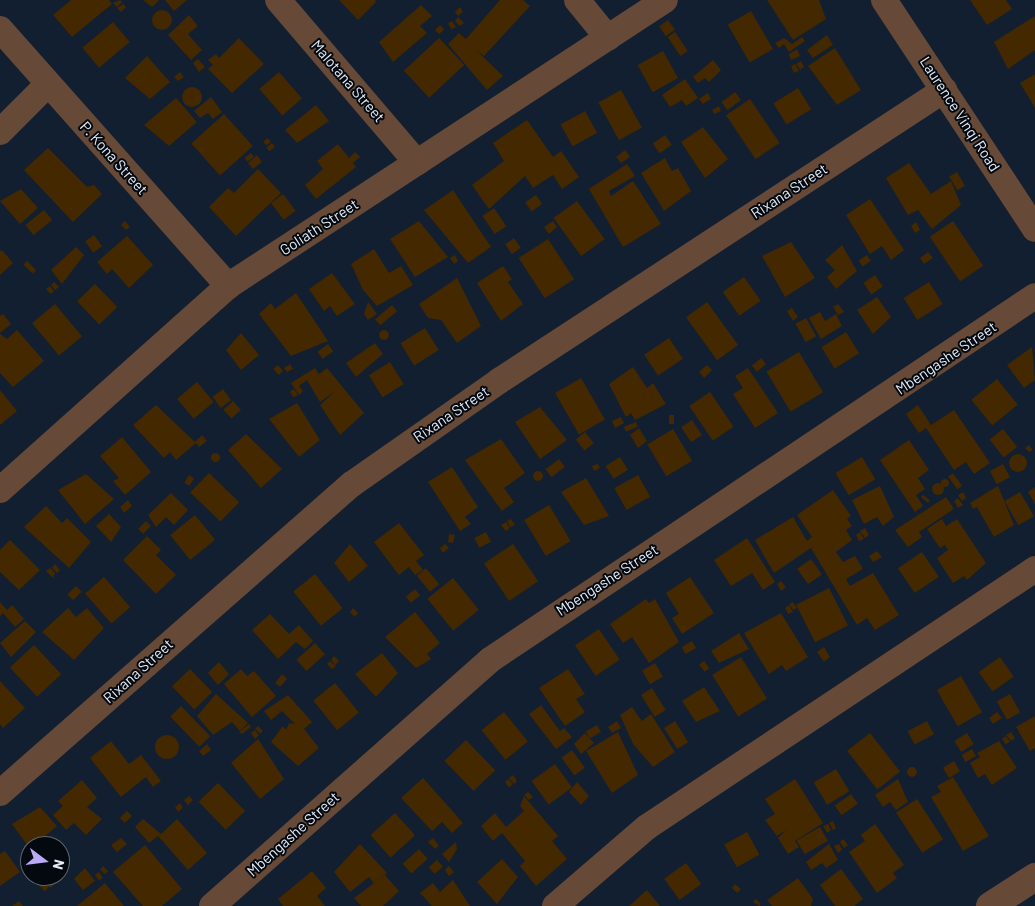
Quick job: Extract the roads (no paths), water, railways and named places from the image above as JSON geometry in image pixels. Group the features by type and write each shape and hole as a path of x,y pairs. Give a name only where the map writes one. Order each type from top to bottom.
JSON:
{"street":[{"name":"Malotana Street","path":"278,0 417,163"},
{"path":"577,0 608,38"},
{"name":"Goliath Street","path":"0,490 228,286 664,0"},
{"name":"Laurence Vinqi Road","path":"884,0 1035,229"},
{"name":"P. Kona Street","path":"0,29 228,286"},
{"path":"0,132 48,84"},
{"name":"Rixana Street","path":"0,793 352,484 499,381 944,90"},
{"name":"Mbengashe Street","path":"212,906 490,660 1035,296"},
{"path":"555,906 647,827 1035,569"},
{"path":"990,906 1035,877"}]}
